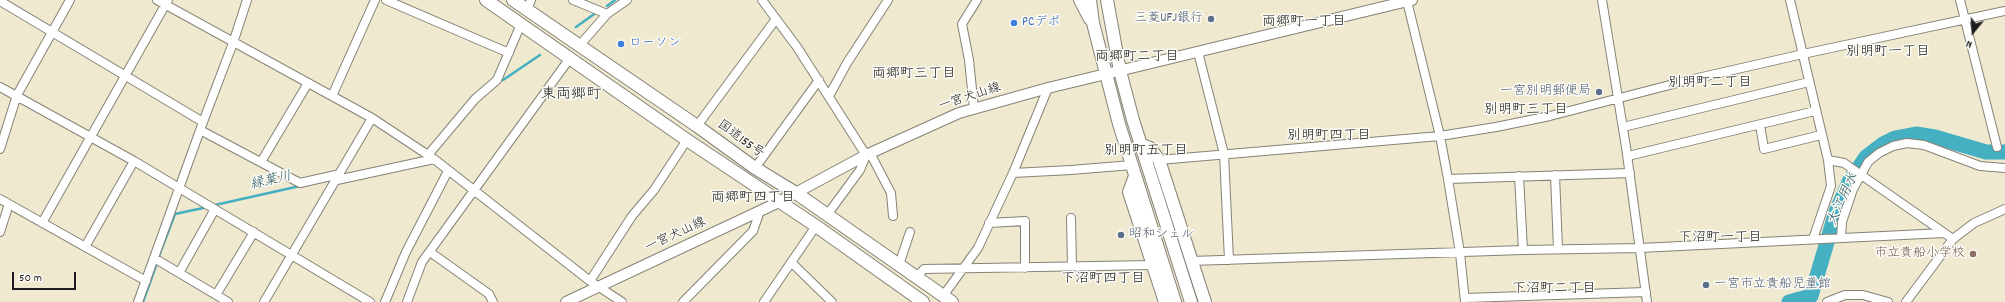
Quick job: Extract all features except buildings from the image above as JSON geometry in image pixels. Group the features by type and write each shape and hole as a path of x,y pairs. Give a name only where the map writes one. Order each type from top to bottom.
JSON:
{"highway":[{"path":"486,0 687,140 816,226 923,302"},
{"name":"国道155号","path":"513,0 529,5 579,46 697,126 754,168 796,194 948,299"},
{"path":"1080,0 1093,24"},
{"path":"1090,0 1093,24 1106,74 1175,302"},
{"path":"1108,0 1120,71 1140,144 1191,302"},
{"path":"1140,144 1150,148 1159,160 1205,302"},
{"path":"1134,170 1129,192 1165,302"}],"main road":[{"name":"一宮犬山線","path":"567,302 594,283 760,211 796,194 868,154 959,113 1048,88 1410,1"}],"street":[{"path":"0,149 17,95 70,0"},
{"path":"156,0 166,3 233,43 372,118 431,157 594,283 622,302"},
{"path":"138,302 201,126 233,43 247,0"},
{"path":"332,96 375,0"},
{"path":"386,0 509,53"},
{"path":"573,0 607,14"},
{"path":"579,46 607,14 627,0"},
{"path":"762,0 797,47 868,154 891,193 893,216"},
{"path":"829,96 847,63 888,0"},
{"path":"974,109 969,60 962,24 977,0"},
{"path":"1602,0 1628,156 1647,302"},
{"path":"1790,0 1820,135 1828,160 1831,186 1817,239"},
{"path":"1960,0 1997,147"},
{"path":"0,1 126,76 201,126 261,162 300,183 339,177 431,157 475,99 497,80 521,24"},
{"path":"1410,1 1448,179 1460,253 1465,300 1646,292"},
{"path":"42,223 166,3"},
{"path":"1159,160 1440,136 1542,118 1618,100 1689,80 2005,11"},
{"path":"697,126 776,19"},
{"path":"1198,52 1224,154 1229,260"},
{"path":"407,302 422,262 570,58"},
{"path":"754,168 819,80"},
{"path":"1623,127 1809,82"},
{"path":"261,162 308,83"},
{"path":"0,87 91,136 370,302"},
{"path":"948,299 964,268 978,248 1013,173 1048,88"},
{"path":"1628,156 1815,112"},
{"path":"264,302 339,177 372,118"},
{"path":"1760,125 1764,148 1820,135"},
{"path":"594,283 632,216 654,190 687,140"},
{"path":"1840,238 1842,222 1853,189 1860,174 1868,162 1879,153 1892,146 1906,143 1924,145 1980,166 2005,168"},
{"path":"827,215 860,170 868,154"},
{"path":"1828,160 1847,165 1953,239"},
{"path":"85,247 134,161"},
{"path":"1013,173 1071,170 1134,170"},
{"path":"385,302 406,252 448,171"},
{"path":"1448,179 1630,173"},
{"path":"1555,175 1558,249"},
{"path":"1519,176 1523,250"},
{"path":"0,199 146,281"},
{"path":"0,232 9,204"},
{"path":"179,273 215,209"},
{"path":"1906,302 1953,239 1974,223 2005,209"},
{"path":"683,302 753,231 760,211"},
{"path":"1071,218 1072,265"},
{"path":"989,223 1026,221 1025,268"},
{"path":"764,302 816,226"},
{"path":"216,295 254,232"},
{"path":"899,265 910,232"},
{"path":"1192,261 1523,250 1640,248 1944,233"},
{"path":"430,252 489,294 493,302"},
{"path":"154,258 228,302"},
{"path":"791,262 832,302"},
{"path":"916,277 924,269 1025,268 1072,265 1152,265"},
{"path":"1826,302 1845,295 1863,295 1888,302"}],"waterway":[{"name":"縁葉川","path":"607,6 615,0"},
{"name":"縁葉川","path":"576,27 597,12"},
{"name":"縁葉川","path":"503,80 540,55"},
{"name":"大江用水","path":"1789,302 1811,296 1836,212 1850,180 1866,157 1883,144 1895,138 1916,134 1935,137 1986,152 2005,152"},
{"name":"縁葉川","path":"215,205 300,186"},
{"name":"縁葉川","path":"159,256 175,214 203,208"},
{"name":"縁葉川","path":"143,302 157,263"}],"place":[{"name":"三菱UFJ銀行","path":"1211,19"},
{"name":"PCデポ","path":"1014,23"},
{"name":"ローソン","path":"621,44"},
{"name":"一宮別明郵便局","path":"1599,92"},
{"name":"昭和シェル","path":"1121,235"},
{"name":"市立貴船小学校","path":"1973,254"},
{"name":"一宮市立貴船児童館","path":"1706,285"}],"district":[{"name":"両郷町一丁目","path":"1304,23"},
{"name":"別明町一丁目","path":"1888,53"},
{"name":"両郷町二丁目","path":"1137,58"},
{"name":"両郷町三丁目","path":"914,75"},
{"name":"別明町二丁目","path":"1710,84"},
{"name":"東両郷町","path":"571,96"},
{"name":"別明町三丁目","path":"1526,111"},
{"name":"別明町四丁目","path":"1329,137"},
{"name":"別明町五丁目","path":"1146,152"},
{"name":"両郷町四丁目","path":"753,199"},
{"name":"下沼町一丁目","path":"1720,239"},
{"name":"下沼町四丁目","path":"1103,280"},
{"name":"下沼町二丁目","path":"1554,290"}]}
